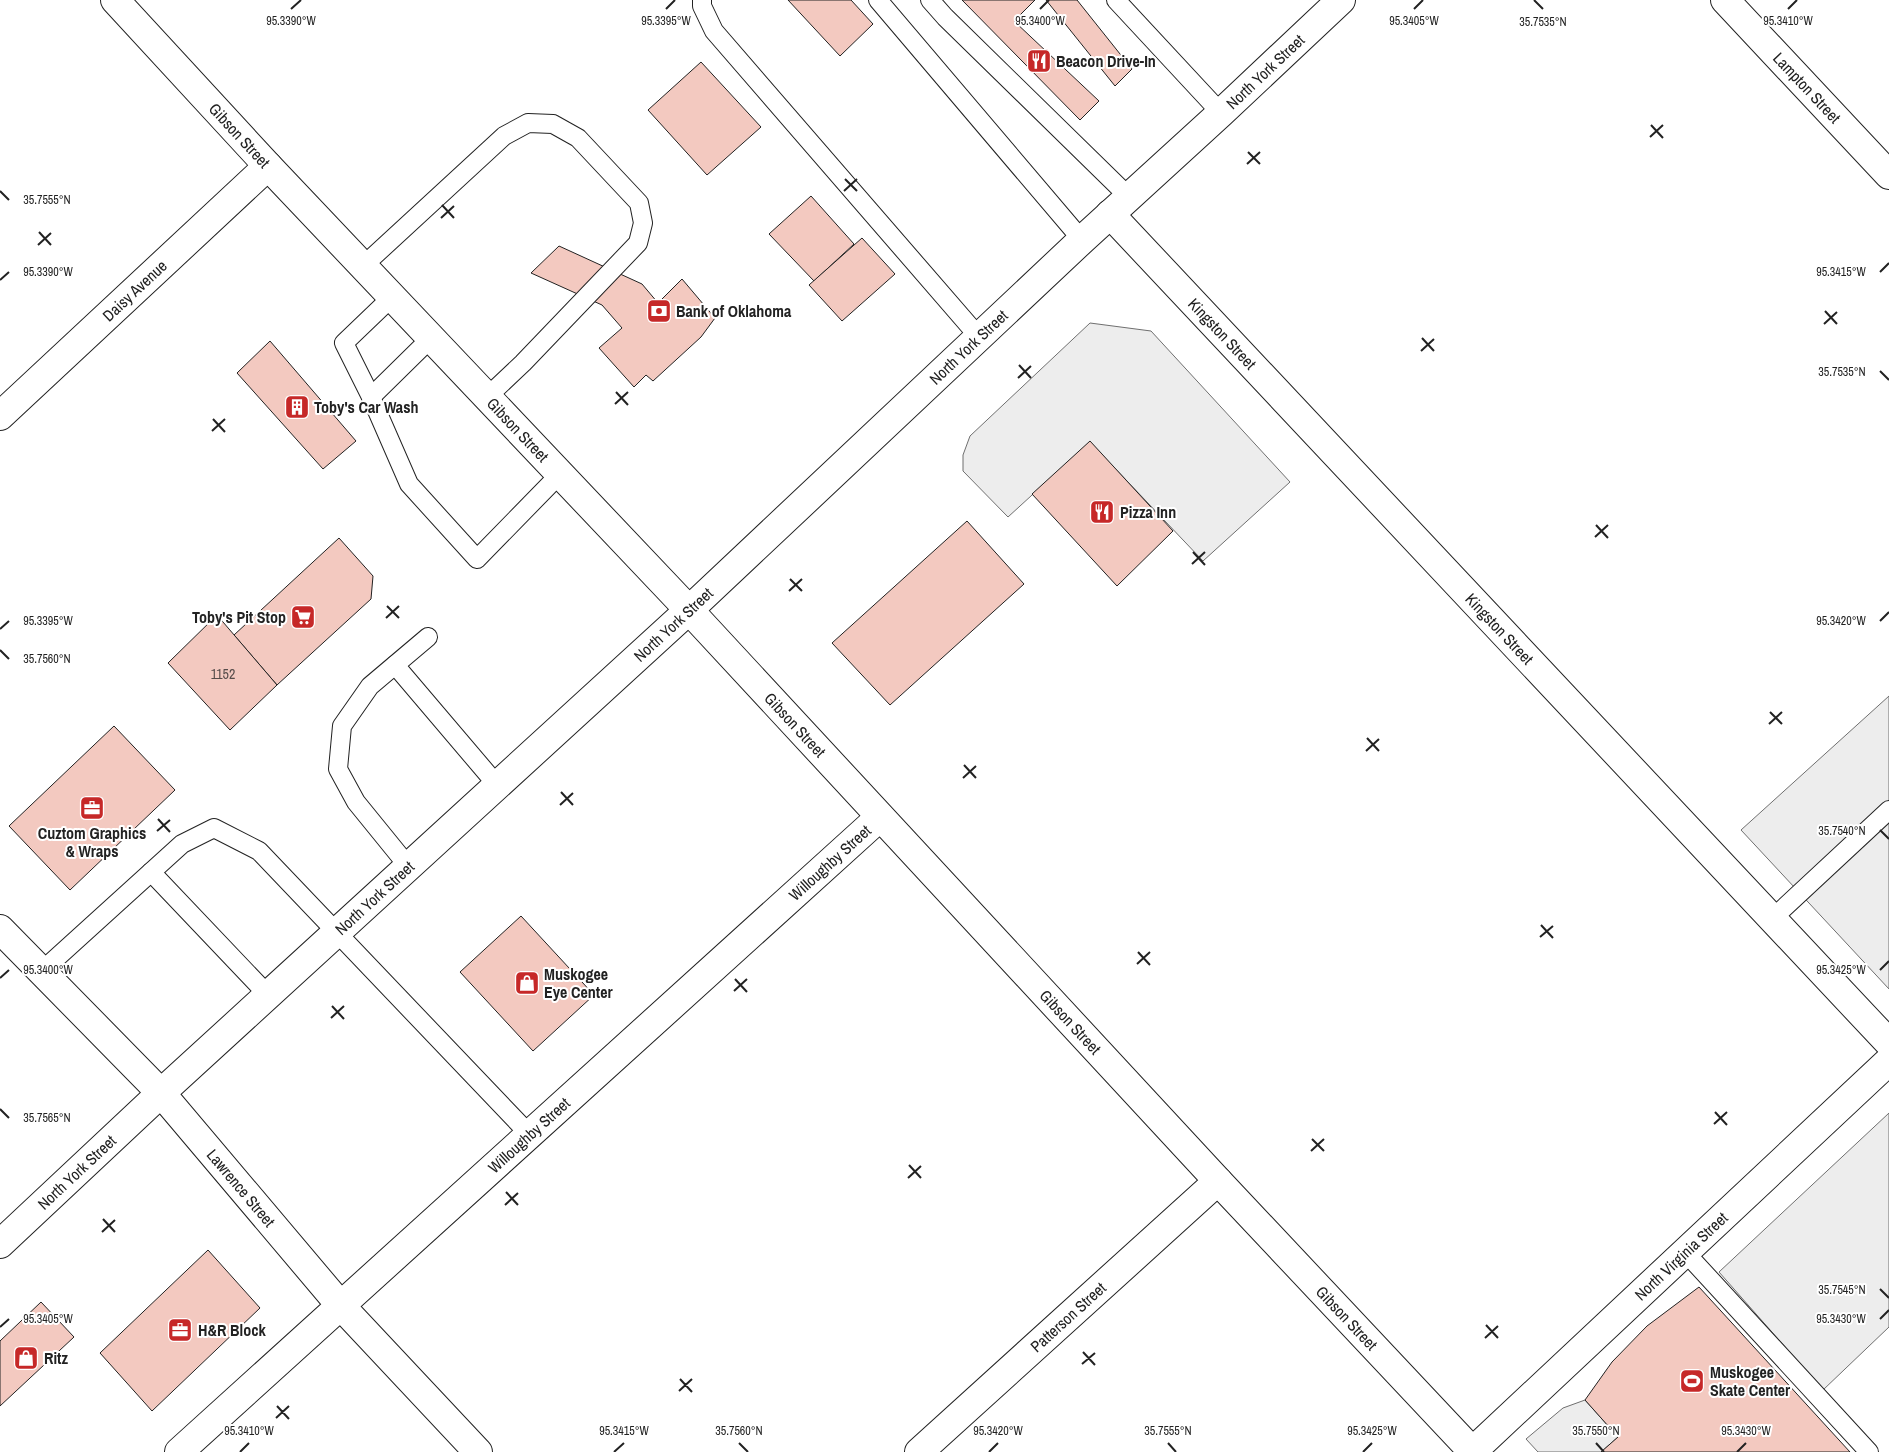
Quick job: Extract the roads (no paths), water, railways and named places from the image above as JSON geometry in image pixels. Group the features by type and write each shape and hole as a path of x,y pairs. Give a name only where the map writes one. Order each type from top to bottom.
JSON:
{"street":[{"name":"Gibson Street","path":"115,0 268,166 688,610 1218,1181 1473,1452"},
{"name":"North York Street","path":"0,1244 161,1092 688,610 1341,0"},
{"name":"Lampton Street","path":"1725,0 1889,175"},
{"name":"Daisy Avenue","path":"0,416 268,166"},
{"name":"Kingston Street","path":"1120,205 1772,919 1889,1043"},
{"name":"Willoughby Street","path":"179,1452 880,817"},
{"name":"Lawrence Street","path":"0,929 161,1092 340,1306 478,1452"},
{"name":"North Virginia Street","path":"1473,1452 1889,1061"},
{"name":"Patterson Street","path":"919,1452 1218,1181"}],"lane":[{"path":"702,0 702,6 714,31 979,337"},
{"path":"878,0 1082,240"},
{"path":"930,0 1120,205"},
{"path":"1116,0 1221,114"},
{"path":"363,266 504,136 528,123 553,124 578,138 639,203 643,222 638,243 523,363 487,397"},
{"path":"392,297 344,343 371,397 409,484 478,559 560,474"},
{"path":"371,397 431,338"},
{"path":"408,866 356,802 338,770 342,726 370,686 428,636"},
{"path":"395,665 497,785"},
{"path":"1772,919 1889,810"},
{"path":"42,971 182,844 214,828 259,851 530,1134"},
{"path":"151,872 268,995"},
{"path":"1685,1252 1869,1452"}],"place":[{"name":"Beacon Drive-In","path":"1039,61"},
{"name":"Bank of Oklahoma","path":"659,311"},
{"name":"Toby's Car Wash","path":"297,407"},
{"name":"Pizza Inn","path":"1102,512"},
{"name":"Toby's Pit Stop","path":"303,617"},
{"name":"Cuztom Graphics & Wraps","path":"92,808"},
{"name":"Muskogee Eye Center","path":"527,983"},
{"name":"H&R Block","path":"180,1330"},
{"name":"Ritz","path":"26,1358"},
{"name":"Muskogee Skate Center","path":"1692,1381"}]}
